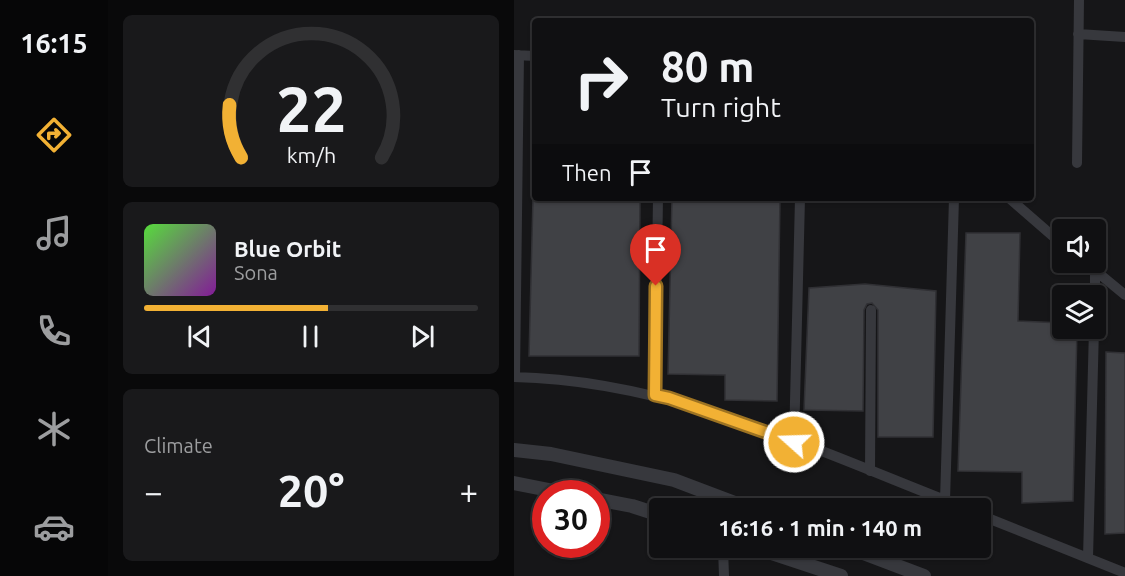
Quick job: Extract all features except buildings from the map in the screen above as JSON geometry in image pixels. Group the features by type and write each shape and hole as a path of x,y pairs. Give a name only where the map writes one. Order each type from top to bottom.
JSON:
{"street":[{"path":"1077,163 1079,0"},
{"path":"1078,34 1124,37"},
{"path":"517,56 514,377 551,377 669,398 794,442 938,498"},
{"path":"655,395 658,201"},
{"path":"794,442 800,201"},
{"path":"945,498 954,201"},
{"path":"1013,201 1052,235"},
{"path":"1097,273 1124,295"},
{"path":"870,471 871,310"},
{"path":"1088,558 1094,339"},
{"path":"514,450 551,454 674,480 722,498"},
{"path":"514,483 532,487"},
{"path":"610,502 649,511"},
{"path":"991,519 1124,573"},
{"path":"723,558 724,576"},
{"path":"778,558 804,570 841,576"},
{"path":"874,558 910,573 924,576"}],"route":[{"path":"656,286 655,395 794,442"}]}
